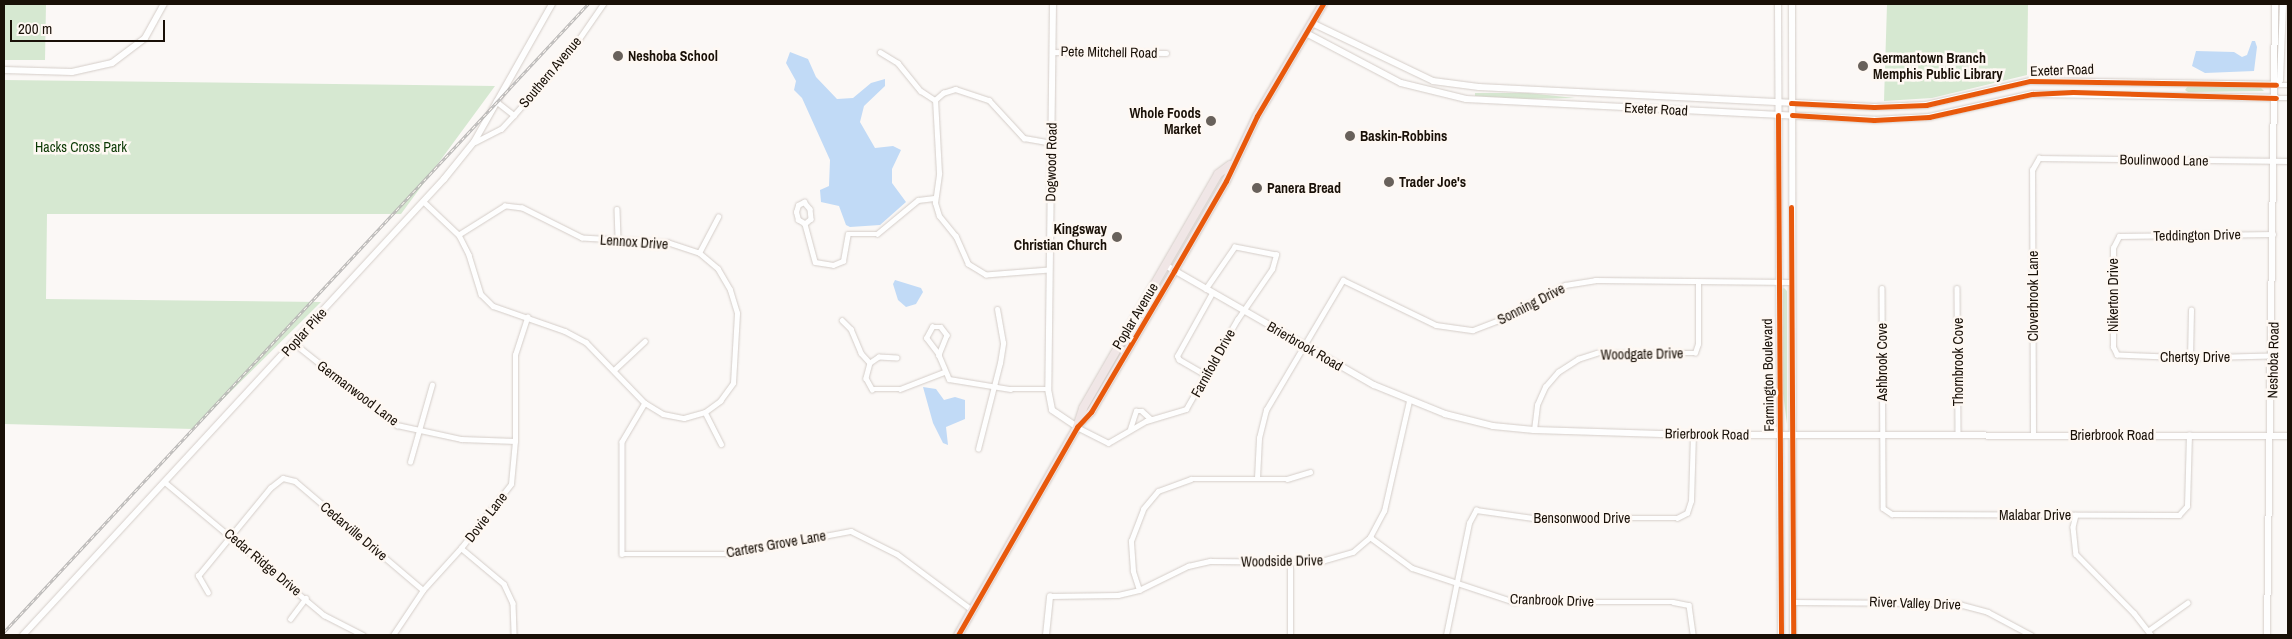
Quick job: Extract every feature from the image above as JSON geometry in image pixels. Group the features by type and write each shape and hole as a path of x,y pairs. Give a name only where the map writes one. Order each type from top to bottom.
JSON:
{"main road":[{"name":"Poplar Avenue","path":"958,635 1077,427 1091,412 1174,271 1226,180 1230,165 1323,4"},
{"name":"Poplar Avenue","path":"1077,427 1082,408 1218,174 1230,165"}],"street":[{"path":"4,70 80,72 112,63 145,38 164,4"},
{"name":"Poplar Pike","path":"23,635 166,483 423,202 474,142 496,100 552,4"},
{"name":"Southern Avenue","path":"474,142 501,129 572,50 603,4"},
{"name":"Dogwood Road","path":"1053,4 1048,388 1052,410 1077,427"},
{"name":"Farmington Boulevard","path":"1778,4 1781,635"},
{"name":"Farmington Boulevard","path":"1792,4 1790,282 1793,635"},
{"name":"Neshoba Road","path":"2268,635 2275,234 2276,85 2273,76 2275,4"},
{"name":"Neshoba Road","path":"2276,85 2280,80 2284,4"},
{"name":"Exeter Road","path":"1312,24 1432,81 1479,88 1874,107 1926,105 2030,81 2288,85"},
{"name":"Exeter Road","path":"1306,33 1401,83 1458,98 1874,120 1928,117 2032,94 2073,92 2288,98"},
{"path":"880,52 898,63 921,91 935,100"},
{"name":"Pete Mitchell Road","path":"1053,52 1166,53"},
{"path":"935,100 943,93 955,89 989,100 1024,138 1051,143"},
{"name":"Southern Avenue","path":"496,100 514,115"},
{"path":"935,100 939,173 934,198 939,216 956,237 968,264 986,275 1050,270"},
{"name":"Boulinwood Lane","path":"2039,158 2288,161"},
{"name":"Cloverbrook Lane","path":"2033,436 2032,170 2039,158"},
{"path":"805,224 811,219 810,208 806,203 801,203 796,208 797,217 805,224 815,262 833,265 843,261 848,234 877,234 918,200 934,198"},
{"path":"423,202 459,235 469,255 481,294 493,306 527,317 586,342 644,403 663,414 684,418 705,412 721,444"},
{"name":"Lennox Drive","path":"459,235 505,206 522,208 582,238 669,243 699,253 718,268 730,290 737,313 733,382 720,401 705,412"},
{"path":"617,209 618,240"},
{"path":"699,253 718,218"},
{"name":"Teddington Drive","path":"2119,236 2275,234"},
{"name":"Nikerton Drive","path":"2118,355 2113,347 2113,258 2119,236"},
{"name":"Farnifold Drive","path":"1077,427 1104,443 1151,419 1186,409 1243,311 1272,268 1276,255 1235,247 1209,291"},
{"name":"Brierbrook Road","path":"1165,265 1374,386 1409,401 1470,421 1534,430 1693,434 2288,436"},
{"name":"Sonning Drive","path":"1303,346 1343,280 1436,325 1473,330 1498,321 1565,285 1595,280 1698,283 1790,282"},
{"name":"Woodgate Drive","path":"1534,430 1537,405 1545,387 1558,372 1578,359 1597,353 1695,353 1698,344 1698,283"},
{"name":"Ashbrook Cove","path":"1881,435 1882,288"},
{"name":"Thornbrook Cove","path":"1957,288 1958,435"},
{"path":"1205,375 1179,360 1177,356 1209,291"},
{"path":"978,449 995,386 1002,344 997,310"},
{"path":"2190,358 2191,310"},
{"name":"Dovie Lane","path":"393,635 423,590 461,548 511,484 515,441 515,355 527,317"},
{"path":"842,320 852,329 861,353 870,364"},
{"path":"939,355 947,335 941,327 932,327 927,331 926,338 939,355 944,372 952,380 995,386 1048,388"},
{"path":"614,370 645,341"},
{"name":"Germanwood Lane","path":"294,343 397,425 460,439 515,441"},
{"path":"1258,478 1258,445 1263,419 1303,346"},
{"name":"Chertsy Drive","path":"2118,355 2190,358 2273,356"},
{"path":"897,358 879,357 870,364 867,373 868,385 881,392 900,389 944,372"},
{"path":"410,462 432,385"},
{"name":"Woodside Drive","path":"1050,596 1118,595 1139,590 1188,566 1210,561 1290,562 1337,558 1353,552 1370,537 1384,511 1409,401"},
{"name":"Carters Grove Lane","path":"644,403 622,442 622,554 728,554 851,531 897,554 972,610"},
{"name":"Farnifold Drive","path":"1130,429 1136,411 1142,411 1151,419"},
{"name":"Bensonwood Drive","path":"1457,583 1469,523 1476,510 1534,518 1677,518 1687,513 1691,501 1693,434"},
{"name":"Malabar Drive","path":"1881,435 1883,508 1892,514 2076,515 2179,515 2187,506 2189,435"},
{"path":"1139,590 1131,541 1138,518 1150,499 1170,486 1192,479 1287,479 1310,472"},
{"name":"Cedarville Drive","path":"231,535 270,488 283,478 295,481 423,590"},
{"name":"Cedar Ridge Drive","path":"166,483 231,535 324,615 354,634 363,635"},
{"path":"2076,515 2073,527 2076,554 2150,633 2187,603"},
{"path":"208,593 198,576 231,535"},
{"name":"Cranbrook Drive","path":"1370,537 1412,568 1514,602 1672,602 1689,605 1693,635"},
{"path":"461,548 504,584 513,603 514,635"},
{"path":"1290,562 1290,635"},
{"path":"1446,635 1457,583"},
{"path":"1046,635 1050,596"},
{"path":"290,619 306,598"},
{"path":"1781,602 1793,602"},
{"name":"River Valley Drive","path":"1793,602 1955,603 1988,612 2031,635"}],"green space":[{"path":"4,4 46,4 45,60 4,60"},
{"path":"1887,4 2028,4 2027,75 1932,98 1884,101"},
{"name":"Hacks Cross Park","path":"4,80 495,86 401,214 47,214 46,299 321,302 193,429 4,424"},
{"path":"2188,86 2261,88 2264,91 2188,92 2185,90"},
{"path":"1475,93 1528,93 1575,98 1521,99 1475,96"},
{"path":"1784,288 1787,291 1787,424 1781,378 1781,290"}],"water":[{"path":"2252,41 2255,41 2257,47 2254,71 2205,73 2192,66 2196,51 2234,52 2242,57 2247,55"},
{"path":"790,52 808,59 816,77 837,99 853,98 871,83 885,79 885,86 864,106 860,122 875,148 893,146 901,150 892,169 892,183 906,202 880,225 850,227 846,225 839,206 821,202 820,190 829,186 830,160 802,98 794,90 796,81 786,63"},
{"path":"895,280 921,288 923,292 916,304 906,307 898,300 893,284"},
{"path":"923,387 936,389 944,400 955,397 965,400 965,419 946,427 948,445 943,443 933,423"}],"railway":[{"path":"4,632 588,4"}],"cycle path":[{"path":"958,635 1077,427 1091,412 1174,271 1226,181 1257,116 1323,4"},
{"path":"1791,103 1874,107 1926,105 2030,81 2276,85"},
{"path":"1792,115 1874,120 1929,117 2032,94 2073,92 2276,98"},
{"path":"1778,115 1781,635"},
{"path":"1791,207 1793,635"}],"place":[{"name":"Neshoba School","path":"618,56"},
{"name":"Germantown Branch Memphis Public Library","path":"1863,66"},
{"name":"Whole Foods Market","path":"1211,121"},
{"name":"Baskin-Robbins","path":"1350,136"},
{"name":"Trader Joe's","path":"1389,182"},
{"name":"Panera Bread","path":"1257,188"},
{"name":"Kingsway Christian Church","path":"1117,237"}]}
